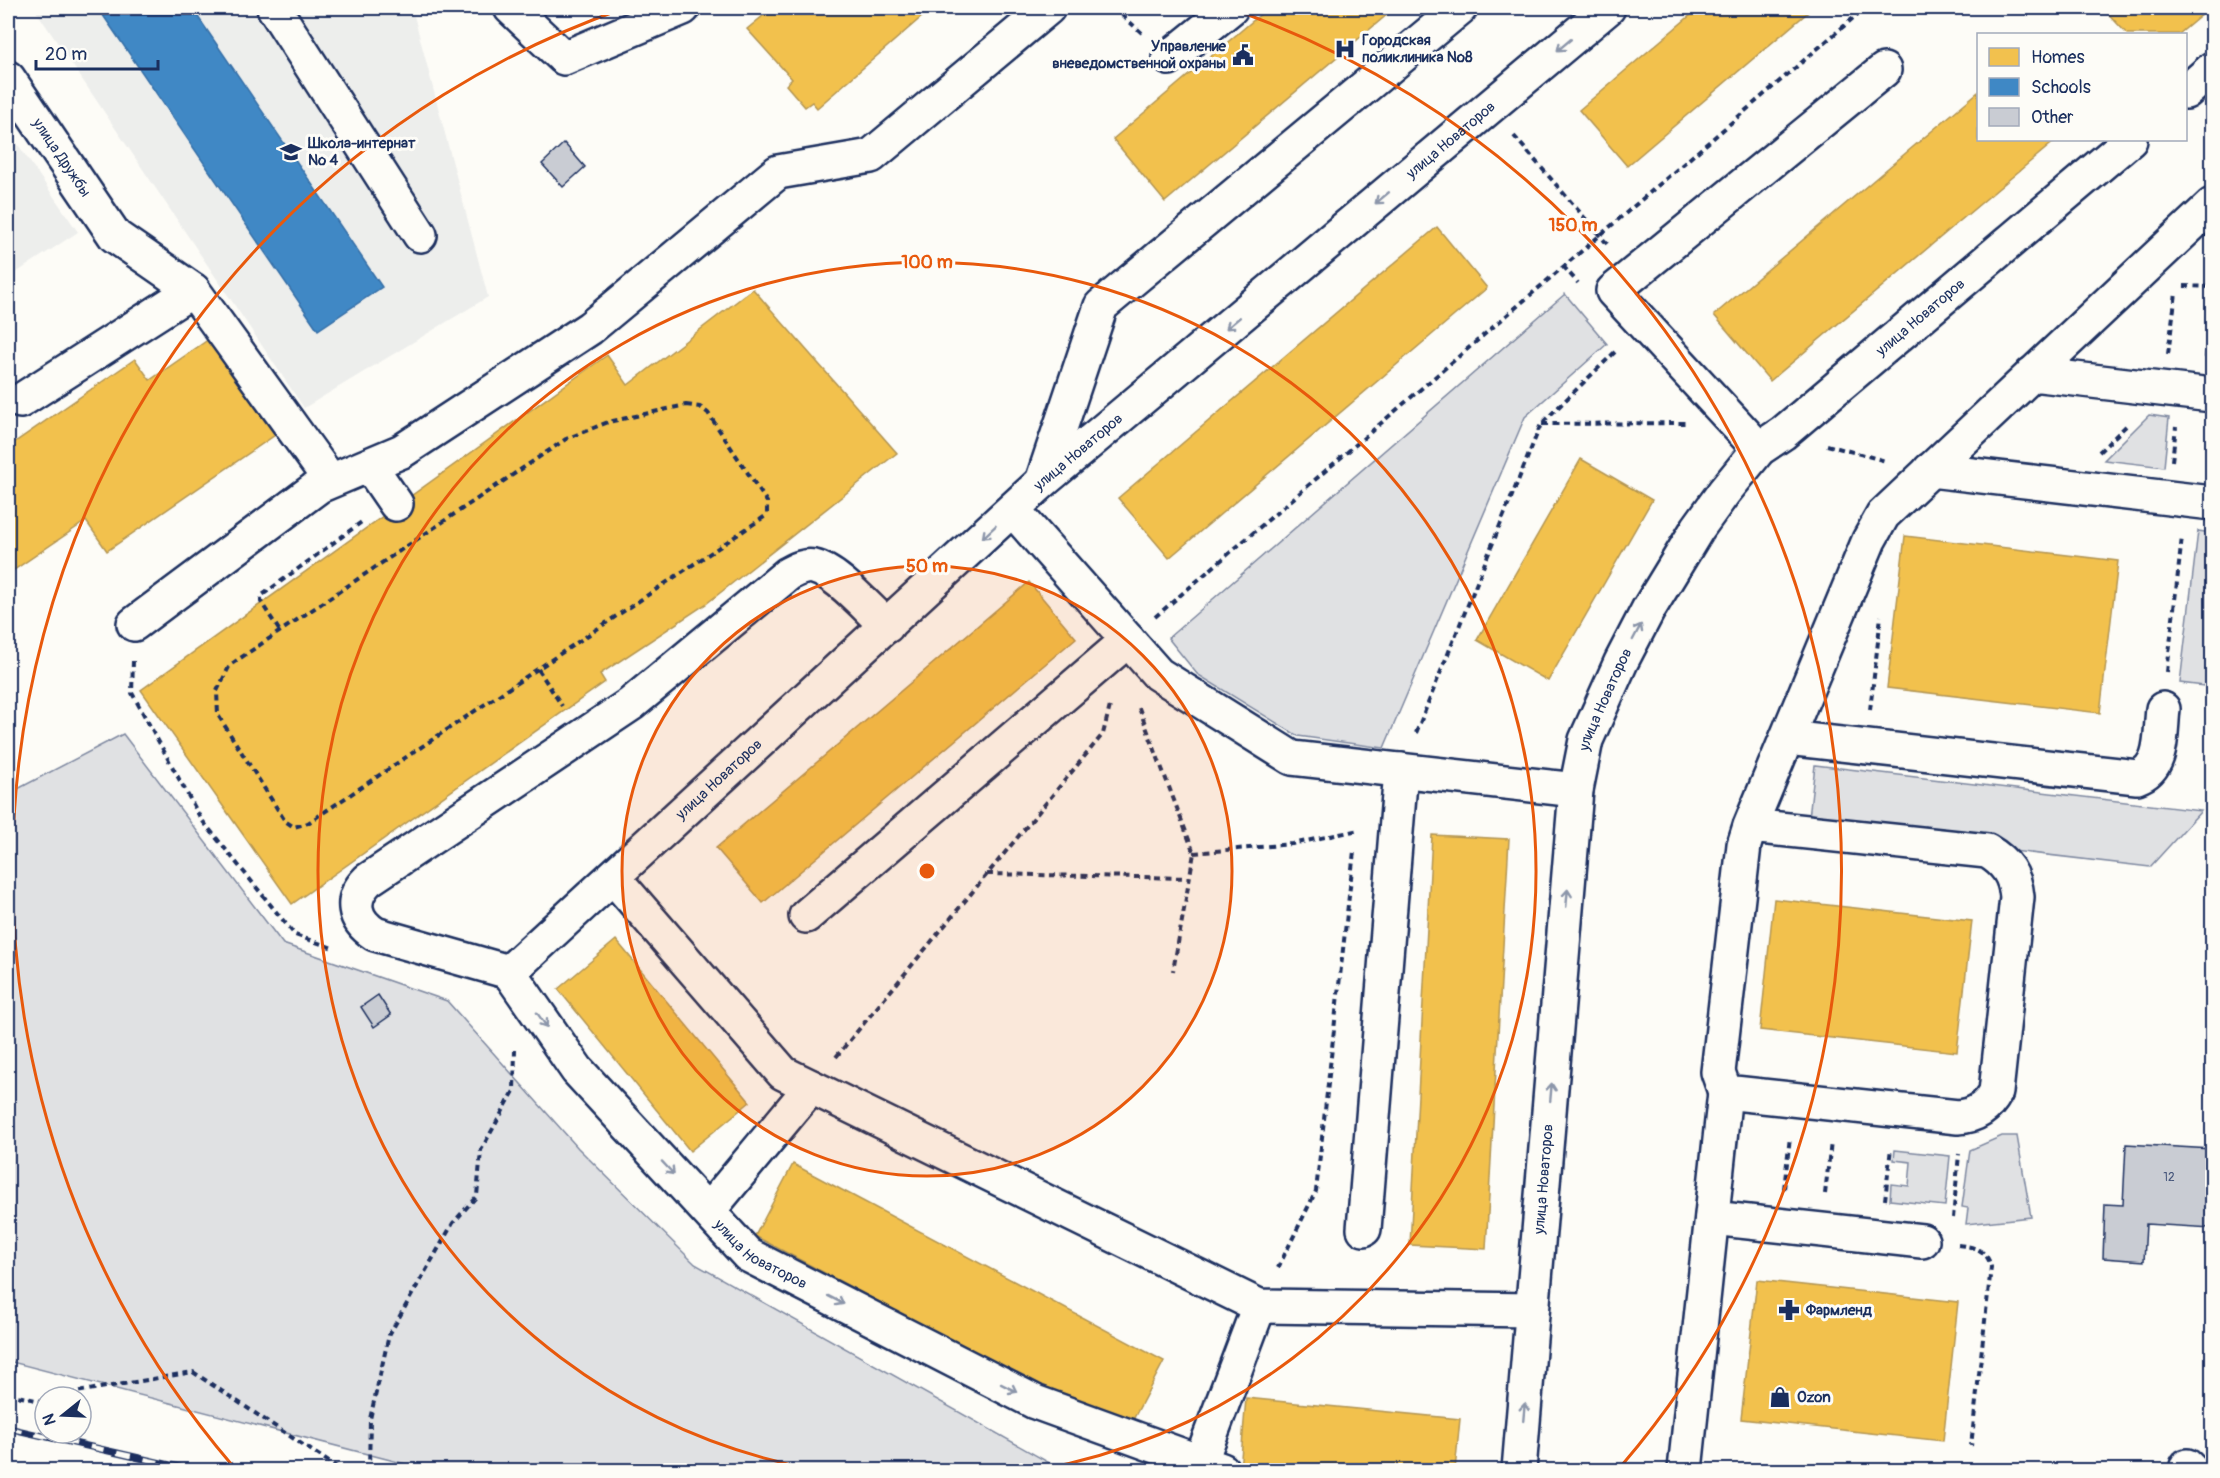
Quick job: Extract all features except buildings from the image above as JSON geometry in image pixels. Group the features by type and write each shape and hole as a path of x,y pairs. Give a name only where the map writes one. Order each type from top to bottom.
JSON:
{"street":[{"path":"274,8 420,235"},
{"path":"511,8 564,58 682,8"},
{"path":"134,624 307,493 330,480 370,466 402,451 590,327 778,172 872,156 1048,8"},
{"path":"1169,58 1231,8"},
{"path":"1042,482 1101,306 1460,8"},
{"name":"улица Новаторов","path":"1211,1466 1024,1396 748,1255 577,1070 509,972 1042,482 1608,8"},
{"path":"2187,91 2212,69"},
{"path":"1771,441 1735,423 1613,291 1884,70"},
{"name":"улица Дружбы","path":"8,78 115,236 193,290"},
{"name":"улица Новаторов","path":"1519,1470 1576,790 1586,740 1621,662 1648,610 1698,528 1771,441 2129,141"},
{"path":"1685,1470 1725,1092 1718,1072 1741,857 1750,826 1876,526 1893,504 2212,205"},
{"path":"20,402 193,290 330,480"},
{"path":"2032,374 2190,393"},
{"path":"370,466 396,504"},
{"path":"1929,471 2189,500"},
{"path":"1013,510 1158,674 1292,758 1576,790"},
{"path":"509,972 375,934 364,927 356,915 357,895 368,880 637,700 788,574 800,568 813,567 828,573 886,626"},
{"path":"806,916 1128,640"},
{"path":"1787,738 2137,777 2150,770 2156,762 2163,709"},
{"path":"1364,1230 1401,771"},
{"path":"1725,1092 1963,1117 1980,1111 1991,1101 1996,1092 2017,897 2011,873 2004,864 1987,851 1750,826"},
{"path":"613,877 783,1073 1259,1306 1532,1310"},
{"path":"708,1211 811,1087"},
{"path":"1712,1218 1936,1243"},
{"path":"1211,1466 1259,1306"}],"path":[{"path":"1128,640 1864,8"},
{"path":"1490,108 1601,235 1631,276"},
{"path":"2163,709 2189,500 2190,393 2178,290 2192,284 2212,287"},
{"path":"2063,485 2190,393 2212,303"},
{"path":"1401,771 1541,424 1644,324"},
{"path":"686,405 705,410 767,502 767,515 308,823 294,827 285,821 228,734 218,715 216,703 221,680 230,665 279,630 566,439 608,422 686,405"},
{"path":"1541,424 1735,423"},
{"path":"1771,441 1929,471"},
{"path":"279,630 261,602 261,596 327,547"},
{"path":"1866,747 1881,608"},
{"path":"134,624 132,693 201,819 295,935 337,950"},
{"path":"538,669 565,710"},
{"path":"811,1087 1103,734 1112,701"},
{"path":"1136,701 1194,853 1173,971"},
{"path":"1194,853 1292,844 1397,822"},
{"path":"1259,1306 1316,1191 1356,830"},
{"path":"987,874 1189,878"},
{"path":"369,1470 370,1419 388,1335 453,1223 477,1196 481,1149 514,1091 515,1044"},
{"path":"1780,1226 1794,1099"},
{"path":"1821,1230 1835,1103"},
{"path":"1882,1237 1895,1110"},
{"path":"1952,1221 1963,1117"},
{"path":"1936,1243 1980,1250 1989,1260 1991,1267 1971,1446"},
{"path":"93,1389 193,1372 341,1470"},
{"path":"8,1394 33,1398"}],"shaded area":[{"name":"Школа-интернат № 4","path":"34,8 412,8 488,297 304,408"},
{"path":"8,130 78,232 8,278"},
{"path":"1565,294 1607,344 1525,417 1384,748 1298,736 1197,674 1168,638"},
{"path":"2149,415 2169,418 2164,467 2104,460"},
{"path":"2198,531 2212,533 2212,687 2180,683"},
{"path":"123,734 283,944 447,1001 578,1148 695,1264 1062,1470 429,1470 8,1361 8,794"},
{"path":"1815,765 2201,811 2150,867 1808,827"},
{"path":"2002,1136 2017,1136 2031,1217 1966,1224 1968,1208 1962,1207 1970,1150"},
{"path":"1895,1150 1950,1156 1945,1206 1890,1200 1891,1184 1909,1186 1911,1162 1894,1160"}],"railway":[{"path":"8,1428 192,1470"}],"place":[{"name":"Городская поликлиника №8","path":"1345,49"},
{"name":"Управление вневедомственной охраны","path":"1243,55"},
{"name":"Школа-интернат № 4","path":"291,152"},
{"name":"Фармленд","path":"1789,1310"},
{"name":"Ozon","path":"1780,1397"}]}
